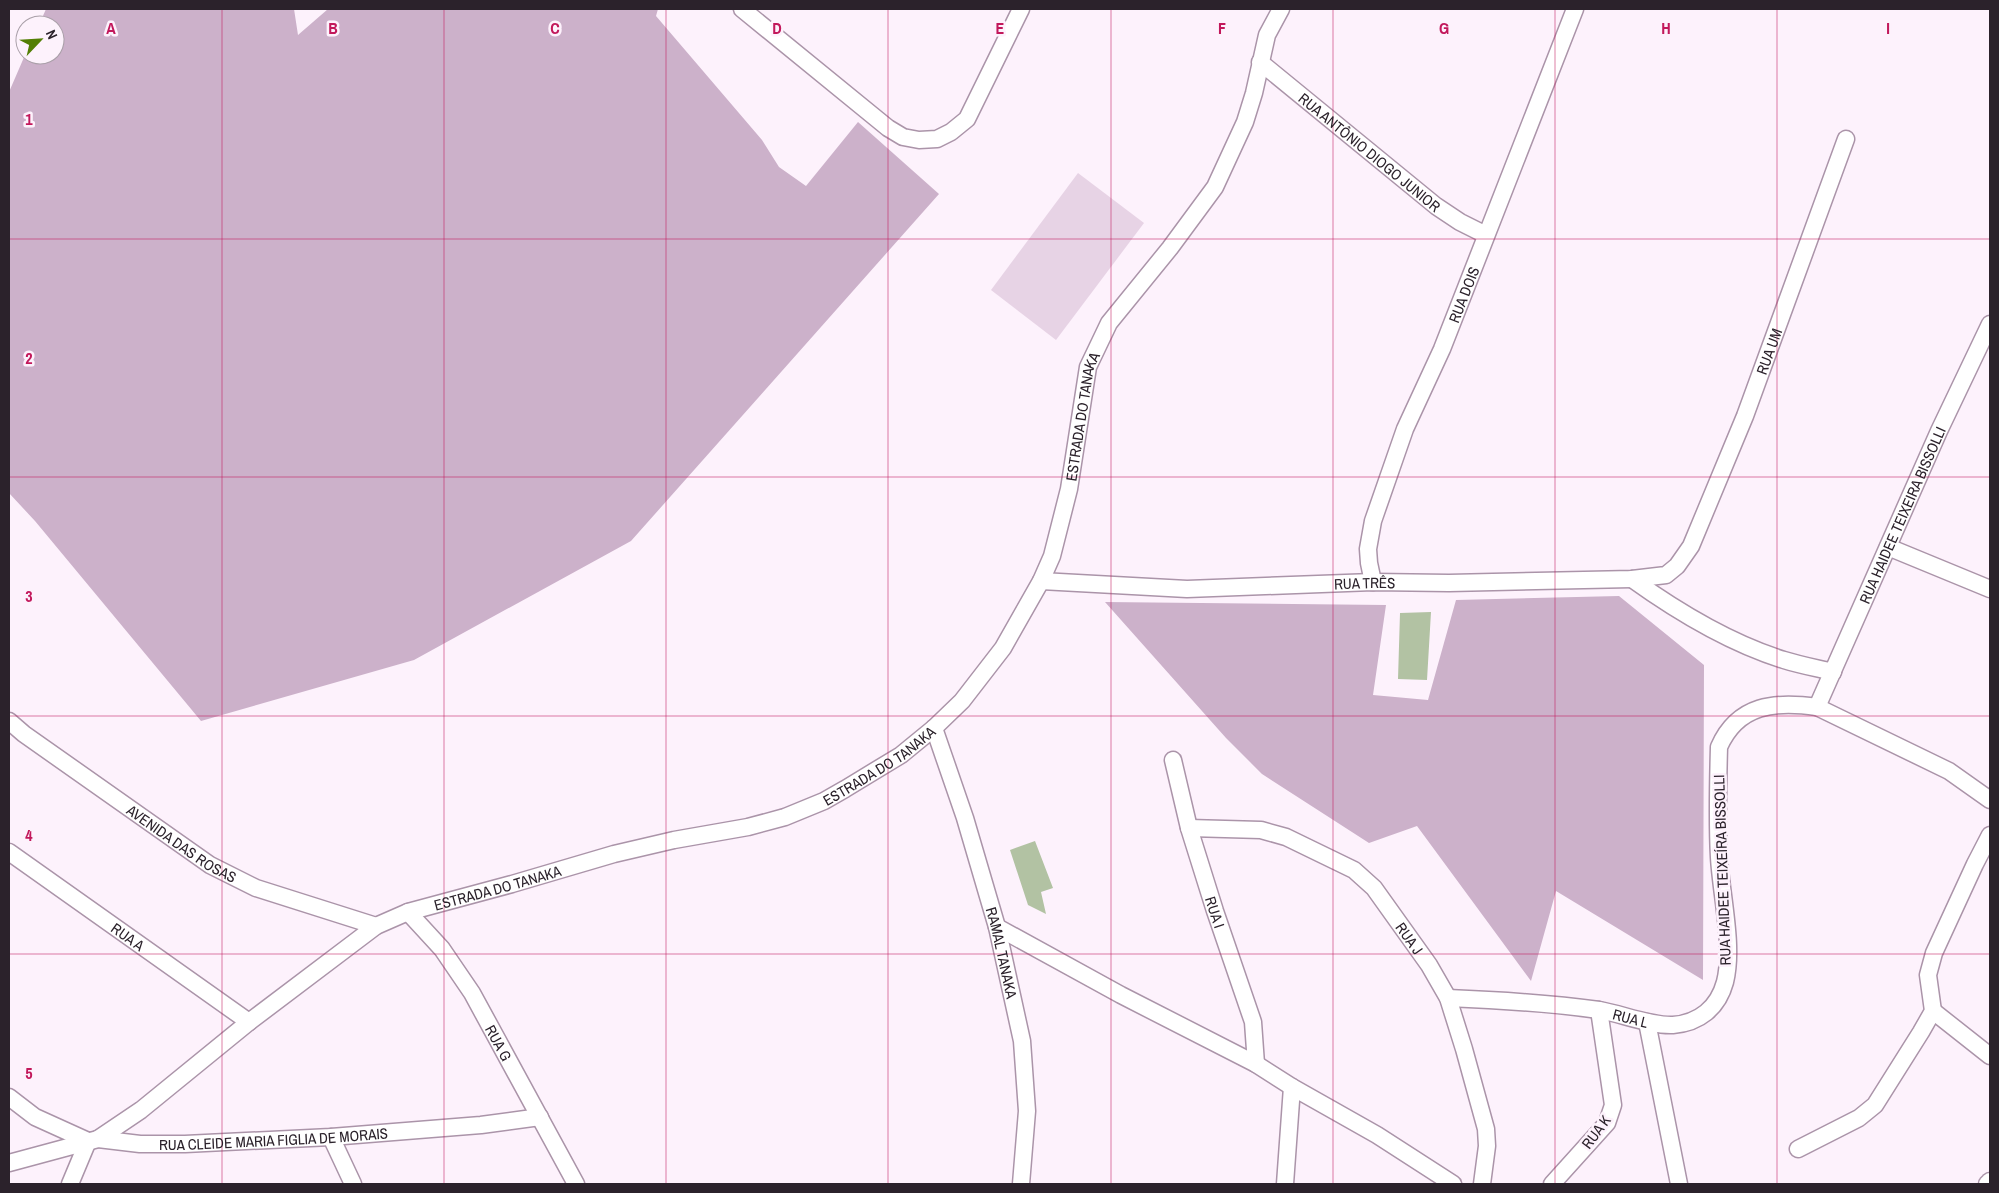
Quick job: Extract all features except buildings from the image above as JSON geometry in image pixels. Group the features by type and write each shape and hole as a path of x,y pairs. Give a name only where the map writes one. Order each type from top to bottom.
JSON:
{"street":[{"path":"742,9 888,128 903,137 919,140 937,139 951,132 967,119 1021,9"},
{"name":"ESTRADA DO TANAKA","path":"93,1140 141,1110 249,1022 376,926 408,912 614,854 674,840 748,827 785,817 824,801 845,789 900,756 934,728 962,701 1003,648 1041,581 1052,556 1062,523 1071,480 1088,367 1109,323 1170,248 1214,187 1245,122 1268,35 1281,9"},
{"name":"RUA DOIS","path":"1373,582 1368,549 1373,521 1405,429 1442,349 1575,9"},
{"name":"RUA ANTÔNIO DIOGO JUNIOR","path":"1260,62 1436,206 1460,222 1486,235"},
{"name":"RUA UM","path":"1682,560 1691,546 1745,416 1846,139"},
{"name":"RUA HAIDEE TEIXEIRA BISSOLLI","path":"1817,707 1939,431 1990,324"},
{"path":"1888,548 1990,589"},
{"name":"RUA TRÊS","path":"1041,581 1186,588 1373,582 1449,583 1632,579 1666,575 1682,560"},
{"path":"1632,579 1658,598 1696,620 1756,650 1785,660 1833,672"},
{"name":"RUA HAIDEE TEIXEÍRA BISSOLLI","path":"1647,1022 1671,1025 1690,1022 1704,1016 1713,1005 1725,983 1728,952 1719,856 1719,747 1725,734 1736,720 1750,711 1775,704 1817,707 1949,771 1990,800"},
{"name":"AVENIDA DAS ROSAS","path":"9,720 24,734 210,865 256,888 376,926"},
{"name":"RAMAL TANAKA","path":"934,728 965,818 997,927 1015,1004 1026,1072 1027,1111 1021,1184"},
{"name":"RUA I","path":"1173,760 1189,828 1253,1022 1256,1064"},
{"name":"RUA J","path":"1189,828 1261,830 1286,837 1354,870 1374,888 1429,965 1448,998 1467,1058 1486,1129 1487,1146 1482,1184"},
{"path":"1798,1149 1859,1118 1874,1105 1933,1011 1928,975 1934,953 1974,864 1990,835"},
{"name":"RUA A","path":"9,852 249,1022"},
{"name":"RUA G","path":"408,912 442,950 472,993 576,1184"},
{"path":"997,927 1121,995 1256,1064 1453,1184"},
{"name":"RUA L","path":"1448,998 1562,1005 1622,1014 1647,1022 1679,1184"},
{"name":"RUA K","path":"1552,1184 1607,1122 1611,1112 1612,1097 1599,1010"},
{"path":"1933,1011 1990,1056"},
{"path":"1285,1184 1292,1087"},
{"path":"9,1097 35,1117 93,1140 70,1184"},
{"name":"RUA CLEIDE MARIA FIGLIA DE MORAIS","path":"9,1163 93,1140 140,1144 185,1144 331,1137 481,1125 540,1117"},
{"path":"331,1137 353,1184"},
{"path":"1987,1184 1990,1181"}],"shaded area":[{"path":"46,9 294,9 298,35 328,9 658,9 656,16 762,140 779,167 806,186 858,122 939,194 631,541 414,660 201,721 35,521 9,493 9,92 21,65 65,65 65,15 43,15"},
{"path":"1078,173 1144,223 1056,340 991,290"},
{"path":"1619,596 1704,665 1703,980 1556,891 1531,981 1417,826 1369,843 1262,774 1226,738 1105,602 1386,605 1373,695 1428,700 1456,600"}]}
